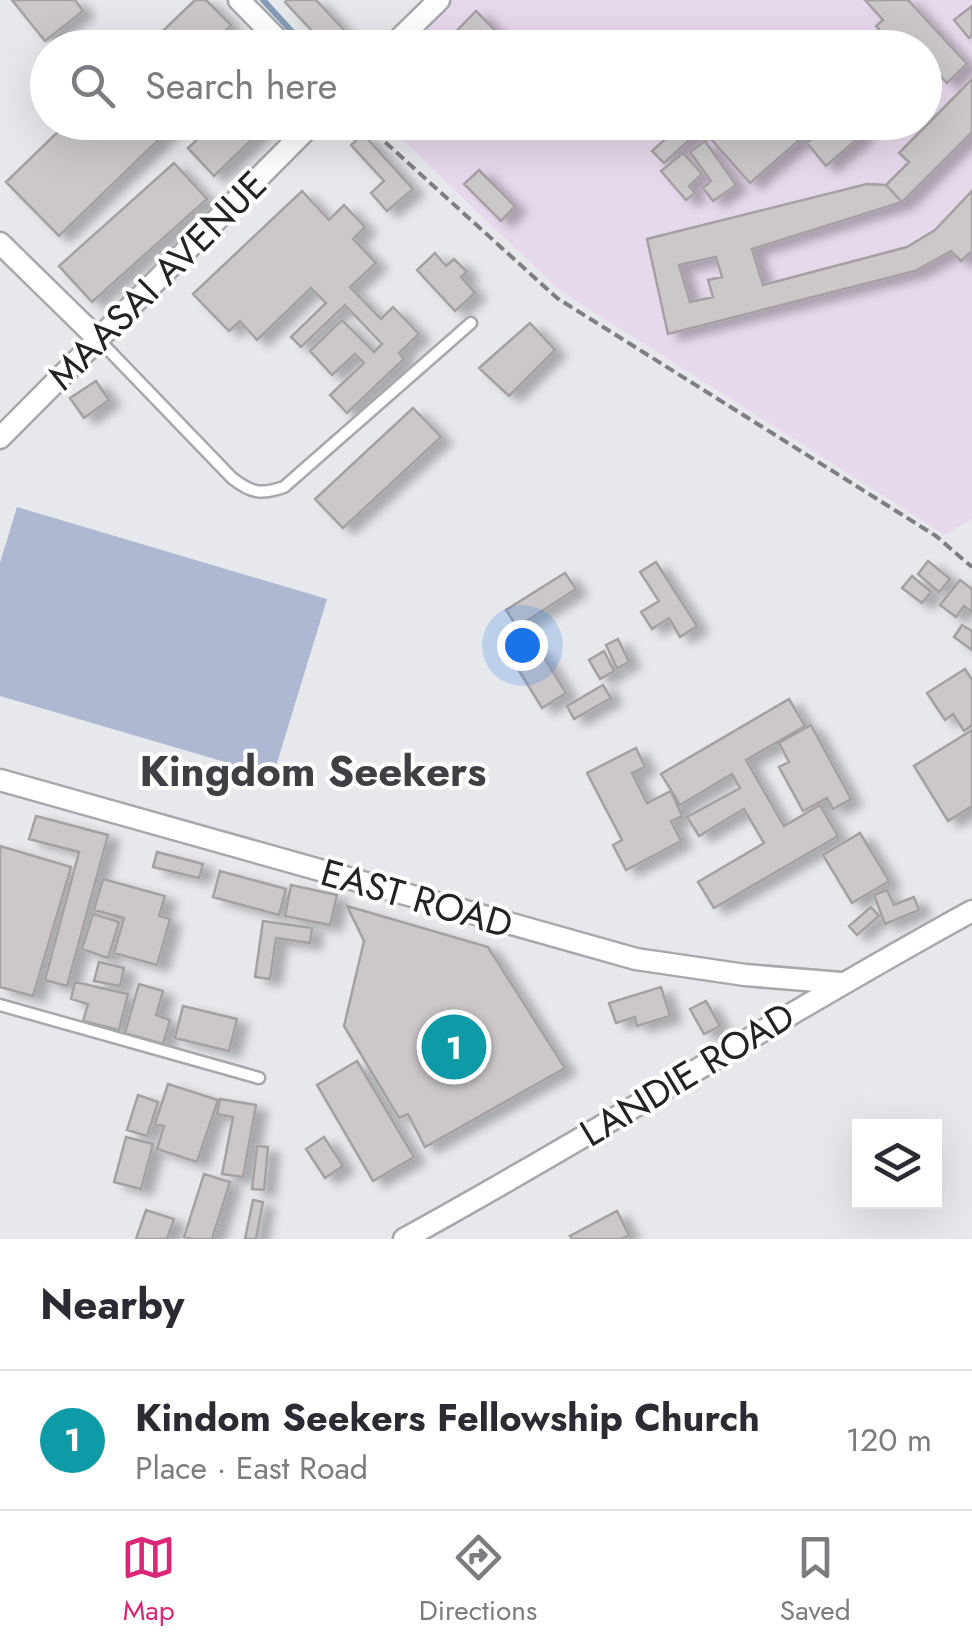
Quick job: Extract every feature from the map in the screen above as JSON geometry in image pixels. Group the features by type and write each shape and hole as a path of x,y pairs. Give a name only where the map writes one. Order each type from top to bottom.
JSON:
{"street":[{"path":"239,0 268,30"},
{"path":"408,30 439,0"},
{"name":"MAASAI AVENUE","path":"0,438 296,140"},
{"path":"0,242 99,340"},
{"name":"EAST ROAD","path":"0,780 636,959 746,975 840,983"},
{"name":"LANDIE ROAD","path":"404,1239 505,1184 840,983 972,912"}],"lane":[{"path":"99,340 232,478 249,492 267,493 284,487 471,324"},
{"path":"0,1005 259,1078"}],"path":[{"path":"383,140 556,298 936,536 972,567"}],"shaded area":[{"path":"438,0 972,0 972,519 945,535 559,290 403,140 942,140 942,30 407,30"},
{"path":"17,507 327,599 273,776 0,696 0,563"}],"building":[{"path":"12,0 75,0 83,11 59,30 36,30"},
{"path":"195,0 206,0 231,25 226,30 164,30"},
{"path":"316,0 344,30 311,30 285,2"},
{"path":"865,0 908,0 936,30 880,30 876,26 883,20"},
{"path":"972,6 972,35 969,38 954,20"},
{"path":"476,11 495,30 458,30"},
{"path":"942,37 967,64 947,83 942,78"},
{"path":"972,79 972,132 902,202 886,185 909,162 899,153 912,140 942,140 942,109"},
{"path":"49,140 158,140 59,236 6,182"},
{"path":"197,140 251,140 214,176 188,148"},
{"path":"356,140 368,140 413,189 387,211 371,193 384,181 351,145"},
{"path":"664,140 689,140 664,163 652,151"},
{"path":"712,140 799,140 750,183"},
{"path":"811,140 856,140 826,166 807,143"},
{"path":"705,141 736,185 713,201 703,188 711,181 690,152"},
{"path":"683,153 702,174 689,186 695,193 686,200 661,171"},
{"path":"174,163 207,199 92,302 59,266"},
{"path":"479,170 515,206 501,221 464,184"},
{"path":"867,184 886,185 902,202 752,249 763,285 907,247 935,230 972,191 972,251 961,261 951,251 915,271 668,334 647,239","holes":["716,257 722,277 708,280 713,297 690,302 679,265"]},
{"path":"302,191 329,220 344,205 365,227 353,239 376,263 350,287 381,319 393,307 419,334 399,353 404,359 347,413 330,395 364,363 355,354 332,375 310,351 342,320 374,352 382,344 345,305 301,347 291,337 326,303 311,288 257,340 240,321 229,331 193,294"},
{"path":"435,253 446,266 454,259 467,272 461,277 475,293 455,311 417,270"},
{"path":"530,323 555,350 509,396 479,368"},
{"path":"96,381 109,400 84,418 70,398"},
{"path":"413,408 441,437 343,528 315,499"},
{"path":"928,561 950,579 939,592 918,574"},
{"path":"656,562 697,626 680,637 669,618 652,629 641,612 659,601 640,572"},
{"path":"565,573 576,589 517,627 506,610"},
{"path":"912,576 931,592 922,603 902,588"},
{"path":"960,580 972,589 972,612 964,606 956,617 940,605"},
{"path":"962,625 972,631 972,650 954,637"},
{"path":"618,639 629,662 617,668 606,645"},
{"path":"537,646 566,693 542,708 513,661"},
{"path":"604,651 614,671 600,679 589,660"},
{"path":"965,669 972,680 972,725 964,731 953,714 945,720 927,693"},
{"path":"603,685 611,698 574,719 567,706"},
{"path":"789,699 805,726 746,760 784,826 820,805 838,836 714,908 698,882 764,843 744,809 699,836 687,817 740,788 732,774 680,805 661,774"},
{"path":"811,725 851,799 833,809 827,798 803,811 779,767 789,762 779,743"},
{"path":"972,730 972,806 948,821 914,766"},
{"path":"636,748 645,767 632,773 647,803 671,791 682,816 671,821 681,841 626,870 613,845 622,840 587,773"},
{"path":"36,816 108,835 67,986 45,980 79,852 29,839"},
{"path":"860,833 889,881 852,903 823,855"},
{"path":"0,846 71,867 33,996 0,987"},
{"path":"157,852 203,864 199,878 153,867"},
{"path":"220,871 286,889 279,915 213,897"},
{"path":"103,879 165,896 159,916 170,919 157,965 114,953 124,918 94,910"},
{"path":"291,885 337,895 330,925 285,916"},
{"path":"887,890 894,905 914,897 919,910 885,924 874,895"},
{"path":"347,906 488,947 565,1068 425,1147 408,1114 399,1118 344,1026 364,941"},
{"path":"871,907 879,916 857,935 849,926"},
{"path":"93,914 119,922 108,958 82,949"},
{"path":"263,921 312,928 310,943 276,938 270,979 255,977"},
{"path":"99,962 124,968 120,986 94,981"},
{"path":"75,982 128,994 119,1030 83,1021 88,1004 71,999"},
{"path":"139,984 163,991 156,1015 170,1020 163,1044 125,1033"},
{"path":"661,987 670,1016 637,1026 635,1017 616,1023 609,1003"},
{"path":"706,1001 720,1026 704,1034 690,1009"},
{"path":"183,1006 237,1019 229,1051 175,1038"},
{"path":"357,1061 414,1157 373,1181 317,1085"},
{"path":"168,1084 218,1100 197,1162 157,1149 164,1126 155,1124"},
{"path":"138,1095 158,1102 147,1136 127,1130"},
{"path":"220,1099 256,1105 243,1177 222,1174 233,1117 217,1114"},
{"path":"126,1137 153,1144 141,1189 114,1182"},
{"path":"324,1137 343,1166 325,1178 306,1149"},
{"path":"257,1146 268,1147 264,1190 252,1189"},
{"path":"204,1174 230,1182 212,1239 184,1237"},
{"path":"253,1200 263,1202 256,1239 245,1239"},
{"path":"146,1210 174,1219 167,1239 136,1239"},
{"path":"617,1211 629,1235 621,1239 570,1236"}],"waterway":[{"path":"263,0 290,30"}],"place":[{"name":"Kindom Seekers Fellowship Church","path":"454,1047"}],"district":[{"name":"Kingdom Seekers","path":"313,771"}]}
